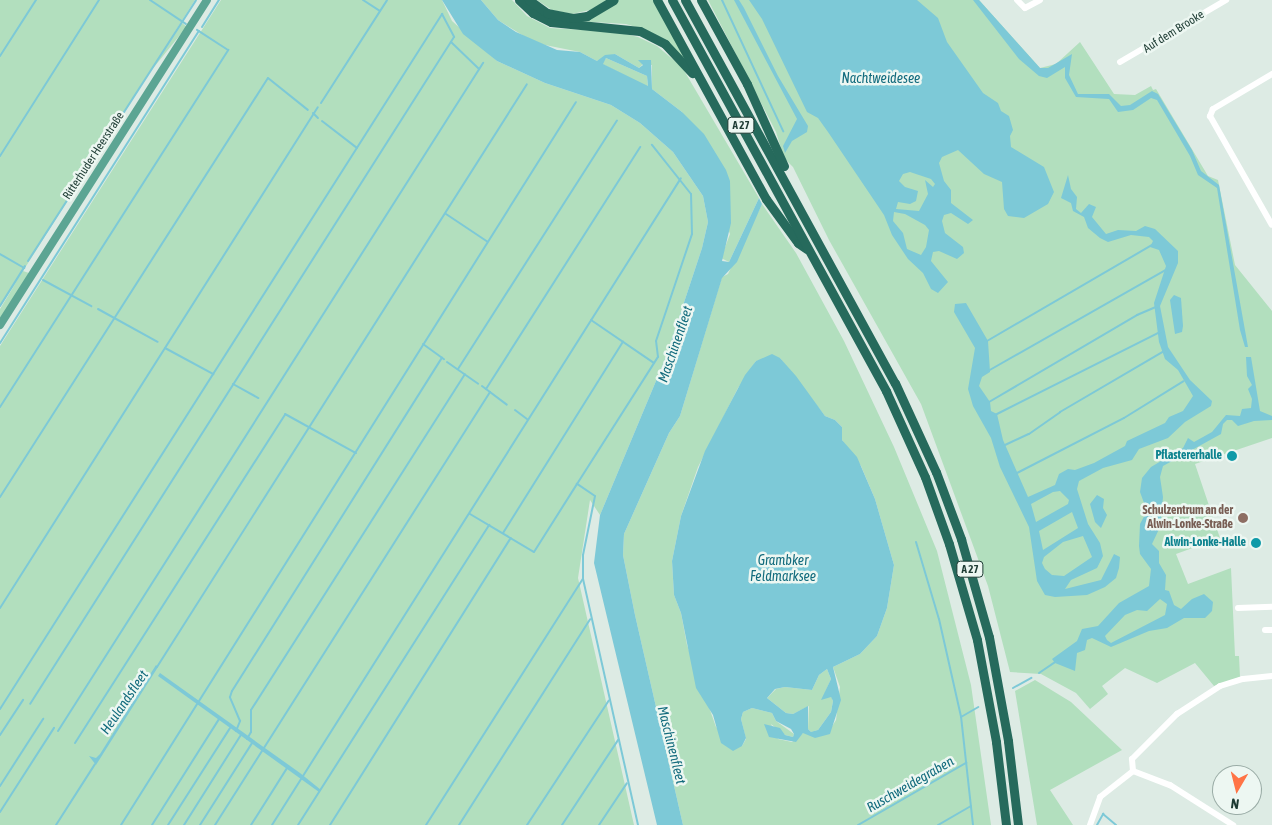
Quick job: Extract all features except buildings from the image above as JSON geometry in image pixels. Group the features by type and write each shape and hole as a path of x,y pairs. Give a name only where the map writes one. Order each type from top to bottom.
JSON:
{"highway":[{"path":"519,0 533,13 551,22 628,28 653,37 679,56 708,93"},
{"path":"529,0 548,13 573,18 587,16 614,0"},
{"path":"657,0 766,199 798,243 809,251"},
{"name":"A 27","path":"672,0 809,251 908,438 949,544 989,697 1006,825"},
{"name":"A 27","path":"686,0 895,383 926,448 961,539 989,637 1000,695 1018,825"},
{"path":"701,0 747,84 798,203"}],"main road":[{"name":"Ritterhuder Heerstraße","path":"0,325 207,0"}],"street":[{"path":"1017,0 1025,8 1040,0"},
{"name":"Auf dem Brooke","path":"1120,62 1226,0"},
{"path":"1271,223 1212,123 1210,114 1213,109 1272,74"},
{"path":"1238,608 1272,606"},
{"path":"1133,772 1132,759 1177,714 1220,686 1243,679 1272,676"},
{"path":"1090,825 1100,797 1133,772"},
{"path":"1133,772 1170,785 1233,825"}],"green space":[{"path":"0,0 195,0 23,271 29,273 0,321 0,309 17,281 0,307"},
{"path":"221,0 442,0 452,21 497,61 545,83 611,105 640,123 673,152 703,196 708,222 702,248 666,357 600,515 590,500 578,578 634,825 0,825 0,346"},
{"path":"481,0 512,0 527,16 550,28 617,32 638,37 657,46 682,67 759,198 729,262 721,258 730,234 682,112 652,89 652,65 643,64 639,68 615,54 597,61 580,52 535,43 498,20"},
{"path":"537,0 608,0 590,10 572,14 552,10"},
{"path":"617,0 653,0 687,61 642,29 626,24 559,20 593,17"},
{"path":"708,0 979,0 1040,68 1056,64 1080,42 1114,94 1135,95 1151,86 1153,90 1156,89 1208,176 1218,180 1235,265 1272,311 1272,438 1195,464 1220,538 1176,554 1188,584 1231,568 1235,656 1239,656 1240,677 1214,686 1195,663 1157,683 1125,668 1102,686 1108,694 1090,709 1076,693 1041,674 1010,672 988,586 921,404 829,240 793,167 784,158 776,132"},
{"path":"182,23 187,27 7,248 3,244"},
{"path":"606,58 647,76 648,87 602,64"},
{"path":"762,204 796,253 844,341 894,447 937,551 971,685 991,825 683,825 635,615 623,555 624,534 669,433 680,416 722,277 728,274","holes":["780,358 825,416 835,420 842,427 842,440 861,466 875,499 894,565 887,608 877,636 860,654 833,667 840,687 836,720 831,728 803,733 792,742 778,739 771,724 785,735 793,737 794,734 776,721 772,713 752,708 743,712 741,719 746,739 742,746 716,727 687,645 681,613 674,595 672,561 681,516 698,467 738,388 756,361"]},
{"path":"827,669 831,679 824,695 831,696 833,701 831,712 818,730 811,732 808,729 809,706 793,714 786,713 767,698 776,689 785,687 812,690 819,675"},
{"path":"1035,680 1071,702 1122,750 1050,790 1073,825 1037,825 1015,691"}],"water":[{"name":"Maschinenfleet","path":"442,0 481,0 498,20 516,32 557,50 580,52 597,61 605,55 615,54 639,68 643,65 638,60 651,60 652,89 682,112 704,134 726,170 730,181 731,223 722,261 729,262 759,198 762,204 737,262 722,278 680,416 669,433 624,534 623,555 635,615 683,825 657,825 594,563 600,515 666,357 702,248 708,222 703,196 673,152 640,123 611,105 545,83 497,61 463,34","holes":["606,58 647,76 648,86 603,64"]},
{"path":"734,0 739,0 744,8 778,76 808,126 807,132 792,141 785,153 783,146 797,119"},
{"name":"Nachtweidesee","path":"749,0 917,0 938,18 947,42 983,93 998,103 1001,111 1009,116 1013,130 1010,136 1011,147 1044,167 1054,192 1048,204 1024,218 1008,216 1004,209 1002,182 984,174 958,150 942,157 939,163 944,181 951,190 951,203 973,220 968,224 951,213 944,215 942,221 945,233 963,247 964,253 957,259 939,251 933,252 931,261 948,282 938,293 931,289 923,273 908,259 892,235 884,215 828,132 818,118 807,112 762,19","holes":["910,172 931,179 935,184 933,187 925,180 928,194 919,211 896,209 898,202 910,204 916,201 918,191 905,187 899,181 903,174","894,212 905,214 925,225 929,230 926,247 921,255 907,249 903,233 893,221"]},
{"path":"973,0 979,0 1040,68 1048,68 1072,54 1069,75 1078,94 1109,94 1121,106 1130,105 1152,91 1158,94 1192,150 1201,171 1219,185 1248,347 1245,347 1240,330 1217,188 1198,175 1190,156 1157,100 1151,98 1133,110 1118,112 1109,99 1076,97 1065,78 1065,67 1047,78 1039,76 1019,59"},
{"path":"1068,175 1071,189 1077,197 1076,209 1081,213 1089,204 1096,207 1092,217 1106,234 1118,230 1136,231 1145,226 1155,229 1178,251 1178,263 1160,306 1168,347 1190,380 1212,401 1211,406 1185,422 1168,438 1139,449 1132,460 1103,468 1079,481 1077,489 1088,524 1100,543 1103,556 1097,568 1071,580 1065,589 1101,580 1114,554 1120,557 1119,568 1116,578 1105,587 1087,595 1055,597 1045,595 1037,581 1029,527 1000,467 991,438 973,406 968,389 975,348 954,312 955,304 966,303 988,341 990,372 982,377 979,386 990,402 991,411 997,414 1003,440 1028,497 1055,485 1059,474 1068,469 1075,470 1094,463 1125,446 1127,441 1165,423 1169,417 1183,411 1193,396 1178,370 1165,359 1159,342 1154,303 1166,266 1159,250 1150,247 1153,241 1149,237 1131,235 1108,242 1088,228 1084,217 1073,211 1071,203 1061,198","holes":["1060,491 1069,500 1068,504 1036,522 1031,504 1053,492","1072,512 1078,528 1043,550 1039,531","1083,536 1092,557 1064,576 1052,575 1045,569 1042,563 1044,557 1063,542"]},
{"path":"1174,295 1181,298 1183,326 1182,332 1175,334 1170,300"},
{"name":"Grambker Feldmarksee","path":"772,354 780,358 796,376 825,416 835,420 842,427 842,440 857,457 875,499 894,565 887,608 877,636 860,654 833,667 841,700 830,734 815,738 803,733 796,742 769,737 764,724 780,728 785,735 793,737 794,734 791,729 776,721 772,713 752,708 743,712 741,719 746,738 742,746 733,751 721,743 713,715 696,688 681,613 674,595 672,561 681,516 705,451 745,375 756,361","holes":["827,669 831,679 821,700 831,697 833,701 831,712 818,730 811,732 808,729 808,706 793,714 786,713 767,698 775,689 785,687 812,690 819,675"]},
{"path":"1246,357 1251,357 1260,411 1272,416 1272,420 1254,421 1238,426 1232,420 1227,420 1223,424 1221,434 1163,466 1160,477 1163,497 1160,527 1152,544 1159,551 1159,563 1166,575 1165,590 1169,591 1174,605 1181,609 1192,599 1204,594 1213,602 1212,611 1205,618 1184,618 1167,628 1149,631 1111,647 1092,638 1087,640 1085,650 1077,653 1075,671 1055,663 1052,659 1077,641 1082,629 1098,626 1119,603 1149,586 1151,569 1140,554 1139,546 1140,524 1147,511 1140,492 1142,478 1151,467 1183,448 1188,438 1194,442 1212,432 1226,415 1240,416 1242,409 1251,408 1252,399 1248,389 1252,385 1247,376","holes":["1160,599 1167,604 1165,615 1111,643 1107,640 1105,636 1125,615 1137,610 1147,611"]},
{"path":"1097,495 1104,499 1103,508 1107,515 1101,528 1095,522 1090,504"},
{"path":"156,665 158,667 96,765 89,756 96,758 100,754"},
{"path":"160,673 321,790 319,792 158,676"}],"waterway":[{"path":"0,56 36,0"},
{"path":"0,156 99,0"},
{"path":"150,0 186,24"},
{"path":"28,261 196,0"},
{"path":"202,27 219,0"},
{"path":"363,0 380,11"},
{"path":"321,103 387,0"},
{"path":"722,0 783,131"},
{"path":"0,709 442,14 454,37 30,704"},
{"path":"0,407 228,50 197,30"},
{"path":"0,343 199,31"},
{"path":"451,42 479,69"},
{"path":"58,731 483,63"},
{"path":"0,497 268,78 308,110"},
{"path":"157,667 527,84"},
{"path":"121,825 576,102"},
{"path":"0,608 318,107"},
{"path":"313,113 318,118"},
{"path":"458,369 617,120"},
{"path":"322,121 357,148"},
{"name":"Maschinenfleet","path":"638,825 583,579 583,555 595,496 577,484 658,357 656,341 692,234 691,194 652,145"},
{"path":"486,389 640,147"},
{"path":"272,825 681,178"},
{"path":"446,214 488,242"},
{"path":"987,341 1152,245"},
{"path":"0,254 24,268"},
{"path":"0,306 25,266"},
{"path":"988,371 1166,270"},
{"path":"43,280 91,306"},
{"path":"989,402 1137,315 1156,307"},
{"path":"98,309 158,342"},
{"name":"Maschinenfleet","path":"591,320 654,363"},
{"path":"995,415 1160,332"},
{"path":"503,533 623,342"},
{"path":"423,344 444,359"},
{"path":"165,348 213,374"},
{"path":"1005,445 1029,434 1060,412 1164,351"},
{"path":"236,731 240,721 230,697 232,691 442,358"},
{"path":"447,362 478,384"},
{"path":"247,739 251,732 251,710 465,374"},
{"path":"1017,473 1124,418 1184,381"},
{"path":"233,384 258,398"},
{"path":"482,386 507,405"},
{"path":"215,825 490,392"},
{"path":"515,410 527,419"},
{"path":"75,743 285,414 356,453"},
{"path":"470,514 534,552 577,484"},
{"path":"298,825 489,525"},
{"path":"330,825 511,538"},
{"path":"916,542 939,619 961,717"},
{"path":"426,825 583,579"},
{"path":"459,825 590,619"},
{"name":"Ruschweidegraben","path":"1039,673 1057,661"},
{"name":"Ruschweidegraben","path":"1013,688 1031,678"},
{"path":"0,735 23,700"},
{"path":"527,825 609,700"},
{"name":"Ruschweidegraben","path":"973,825 961,717 978,707"},
{"path":"0,786 43,719"},
{"path":"152,825 219,719"},
{"path":"0,812 54,728"},
{"path":"168,825 230,728"},
{"path":"184,825 241,735"},
{"path":"562,825 618,740"},
{"path":"200,825 252,743"},
{"name":"Ruschweidegraben","path":"858,825 966,763"},
{"path":"56,825 95,764"},
{"path":"251,825 287,768"},
{"path":"599,825 627,783"},
{"path":"938,825 971,806"},
{"path":"1097,825 1103,814 1116,825"}],"place":[{"name":"Pflastererhalle","path":"1232,456"},
{"name":"Schulzentrum an der Alwin-Lonke-Straße","path":"1243,518"},
{"name":"Alwin-Lonke-Halle","path":"1256,543"}],"water label":[{"name":"Heulandsfleet","path":"124,702"}]}
